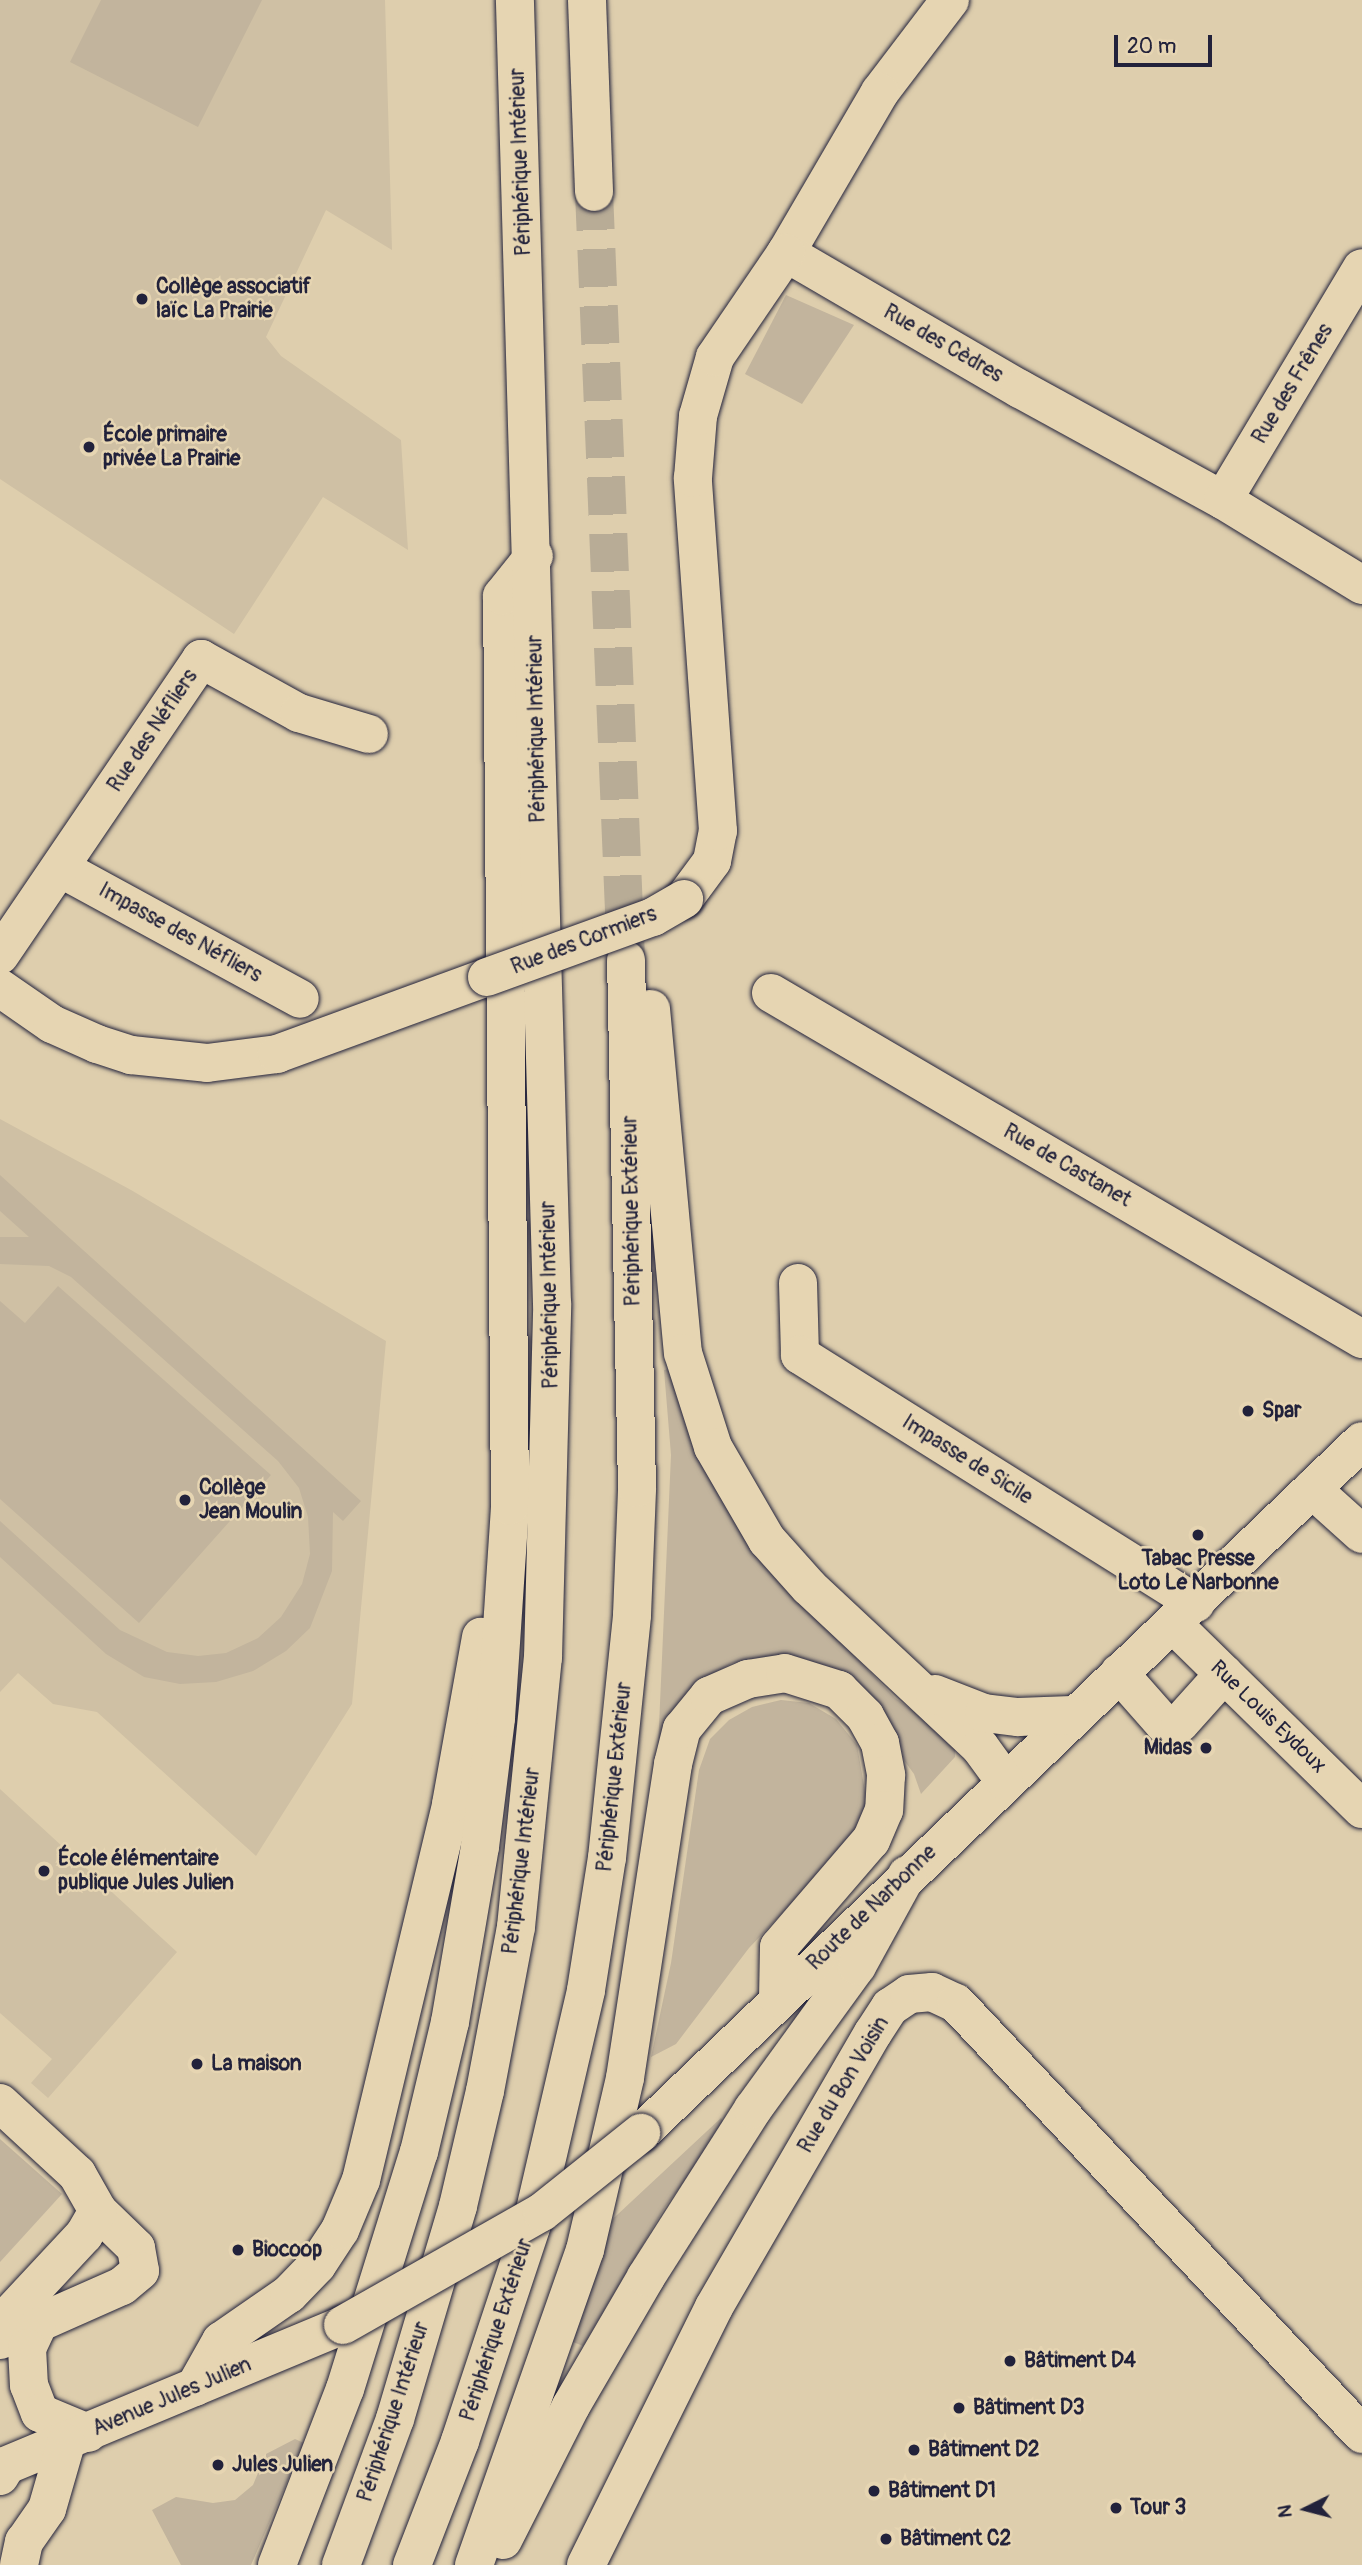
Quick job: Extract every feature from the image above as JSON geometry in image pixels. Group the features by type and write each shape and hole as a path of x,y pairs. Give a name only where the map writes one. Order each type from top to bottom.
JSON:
{"main road":[{"name":"Périphérique Intérieur","path":"341,2565 395,2419 458,2206 502,2011 532,1784 547,1580 552,1330 534,556 515,0"},
{"path":"587,0 594,192"},
{"path":"786,253 880,92 949,0"},
{"name":"Rue des Cèdres","path":"786,253 1020,389 1223,499 1362,585"},
{"name":"Rue des Cormiers","path":"0,988 52,1024 97,1044 131,1055 206,1063 277,1054 653,916 684,899 712,861 718,831 719,794 705,696 693,478 698,416 716,357 786,253"},
{"name":"Rue des Frênes","path":"1223,499 1362,268"},
{"path":"276,2565 345,2389 390,2253 450,2022 496,1718 510,1506 502,596 534,556"},
{"name":"Rue des Néfliers","path":"0,955 201,659 299,713 369,734"},
{"name":"Impasse des Néfliers","path":"60,868 300,999"},
{"name":"Périphérique Extérieur","path":"412,2565 460,2441 531,2227 586,1990 607,1858 632,1615 637,1488 626,960 649,978 683,1353 713,1447 766,1540 911,1682"},
{"name":"Rue de Castanet","path":"771,993 1362,1339"},
{"name":"Impasse de Sicile","path":"798,1283 800,1355 1185,1614"},
{"name":"Route de Narbonne","path":"343,2326 542,2211 641,2133 1004,1780 1185,1614 1362,1441"},
{"path":"1312,1489 1362,1534"},
{"path":"195,2387 221,2341 289,2294 317,2265 340,2230 361,2180 451,1804 490,1591 493,1525 510,1506"},
{"name":"Rue Louis Eydoux","path":"1185,1614 1224,1674 1362,1809"},
{"path":"474,2565 584,2250 625,2078 673,1764 682,1729 709,1696 748,1679 785,1672 839,1690 865,1716 880,1743 886,1774 884,1810 871,1840 779,1947 778,1998"},
{"path":"1119,1673 1164,1724 1180,1723 1224,1674"},
{"path":"911,1682 984,1713 1018,1717 1072,1715"},
{"path":"911,1682 980,1747 1004,1780"},
{"path":"486,2565 646,2277 753,2109 857,1966 907,1875"},
{"name":"Rue du Bon Voisin","path":"586,2565 714,2307 873,2033 890,2007 909,1994 932,1992 956,2003 1362,2434"},
{"path":"0,2103 77,2174 97,2211 136,2248 141,2271 122,2286 19,2326 0,2340"},
{"path":"19,2326 84,2235 97,2211"},
{"path":"19,2326 27,2348 29,2385 40,2413 77,2438 47,2509 24,2542 19,2565"},
{"name":"Avenue Jules Julien","path":"2,2470 343,2326"}],"shaded area":[{"name":"Collège associatif laïc La Prairie","path":"0,0 385,0 392,250 326,210 266,337 281,356 401,440 408,550 323,497 234,634 0,479"},
{"path":"101,0 262,0 198,127 70,62"},
{"path":"786,295 854,325 802,404 745,374"},
{"name":"Collège Jean Moulin","path":"0,1119 131,1190 386,1341 352,1704 256,1856 97,1712 53,1704 18,1673 0,1692"},
{"path":"0,1175 361,1501 343,1521 333,1512 332,1571 310,1628 286,1651 253,1671 216,1682 180,1684 144,1677 106,1654 0,1557 0,1521 120,1630 167,1652 198,1656 226,1653 258,1638 281,1617 302,1584 310,1554 308,1517 299,1488 278,1461 71,1277 49,1266 0,1264 0,1237 29,1237 0,1211"},
{"path":"58,1286 271,1475 139,1623 0,1499 0,1301 25,1323"},
{"path":"673,1368 842,1643 895,1698 945,1734 955,1749 955,1757 921,1794 914,1774 843,1676 806,1659 770,1656 732,1663 702,1681 658,1748 671,1455 664,1370"},
{"path":"781,1700 809,1703 836,1719 857,1745 867,1803 853,1838 749,1948 676,2044 651,2057 671,1963 699,1770 710,1739 729,1720 752,1707"},
{"name":"École élémentaire publique Jules Julien","path":"0,1789 177,1952 48,2098 31,2083 52,2059 0,2013"},
{"path":"721,2118 726,2126 665,2207 583,2346 573,2342 602,2229"},
{"path":"0,2139 62,2194 0,2262"},
{"path":"295,2439 304,2443 251,2565 181,2565 152,2510 176,2497 213,2503 235,2500 253,2485 266,2454"}],"tunnel":[{"path":"594,192 626,958"}],"place":[{"name":"Collège associatif laïc La Prairie","path":"142,299"},
{"name":"École primaire privée La Prairie","path":"89,447"},
{"name":"Spar","path":"1248,1411"},
{"name":"Collège Jean Moulin","path":"185,1500"},
{"name":"Tabac Presse Loto Le Narbonne","path":"1198,1535"},
{"name":"Midas","path":"1206,1748"},
{"name":"École élémentaire publique Jules Julien","path":"44,1871"},
{"name":"La maison","path":"197,2064"},
{"name":"Biocoop","path":"238,2250"},
{"name":"Bâtiment D4","path":"1010,2361"},
{"name":"Bâtiment D3","path":"959,2408"},
{"name":"Bâtiment D2","path":"914,2450"},
{"name":"Jules Julien","path":"218,2465"},
{"name":"Bâtiment D1","path":"874,2491"},
{"name":"Tour 3","path":"1116,2508"},
{"name":"Bâtiment C2","path":"886,2539"}]}
